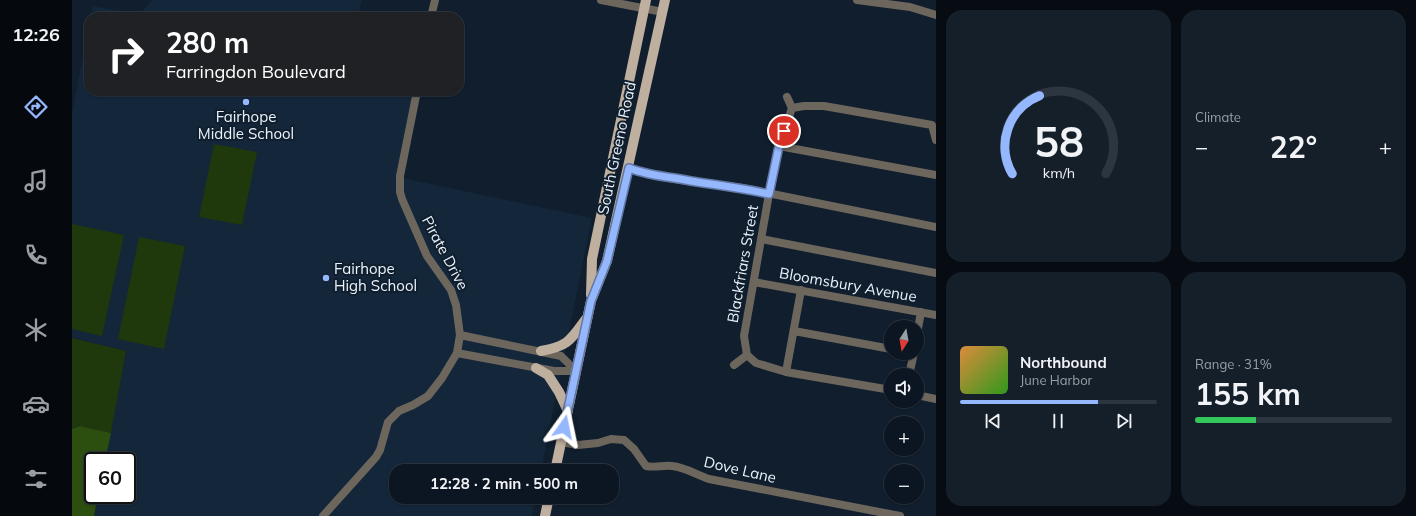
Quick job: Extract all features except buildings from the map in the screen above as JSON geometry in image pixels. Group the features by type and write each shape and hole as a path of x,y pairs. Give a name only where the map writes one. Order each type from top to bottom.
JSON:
{"main road":[{"name":"South Greeno Road","path":"591,301 607,261 629,168 665,0"},
{"name":"South Greeno Road","path":"556,464 591,301 592,259 645,4"},
{"path":"541,351 558,348 566,343 572,338 588,316"},
{"path":"536,368 548,375 559,392 568,411"},
{"path":"545,516 548,504"}],"street":[{"path":"432,12 435,0"},
{"path":"601,0 645,4 663,12"},
{"path":"857,0 910,7 936,15"},
{"name":"Pirate Drive","path":"323,516 376,457 380,450 388,422 399,411 428,396 442,378 457,353 460,335 456,305 451,290 427,256 400,192 400,176 416,96"},
{"path":"787,97 792,108 804,106 824,106 932,125 936,140"},
{"name":"Blackfriars Street","path":"747,355 744,336 769,194 779,146 792,108"},
{"path":"779,146 936,175"},
{"path":"629,168 644,168 721,182 729,186 824,203 936,226"},
{"path":"761,239 936,273"},
{"name":"Bloomsbury Avenue","path":"754,282 936,315"},
{"path":"786,372 801,290"},
{"path":"920,320 921,312"},
{"path":"794,331 884,348"},
{"path":"460,335 561,356 576,371"},
{"path":"457,353 554,371 576,371"},
{"path":"734,365 747,355 756,363 786,372 884,389"},
{"path":"924,396 936,399"},
{"name":"Dove Lane","path":"561,442 578,445 598,443 611,439 624,440 634,449 646,466 672,466 709,479 734,485 900,516"}],"shaded area":[{"path":"152,0 362,0 359,12 141,12"},
{"path":"93,6 128,12 91,12"},
{"name":"Fairhope High School","path":"84,51 84,96 419,96 403,178 592,218 542,464 389,464 389,504 534,504 532,516 94,516 96,504 136,504 136,452 107,452 126,351 72,338 72,112"}],"green space":[{"path":"214,144 257,152 242,225 199,217"},
{"path":"72,224 124,235 102,336 72,329"},
{"path":"139,237 185,246 164,349 118,339"},
{"path":"72,338 126,351 111,433 80,426 72,429"},
{"path":"80,426 111,433 107,452 84,452 84,504 96,504 94,516 72,516 72,429"}],"place":[{"name":"Fairhope Middle School","path":"246,102"},
{"name":"Fairhope High School","path":"326,278"}],"route":[{"path":"564,427 591,301 607,261 629,168 641,173 716,186 743,188 769,194 779,146 784,131"}]}
